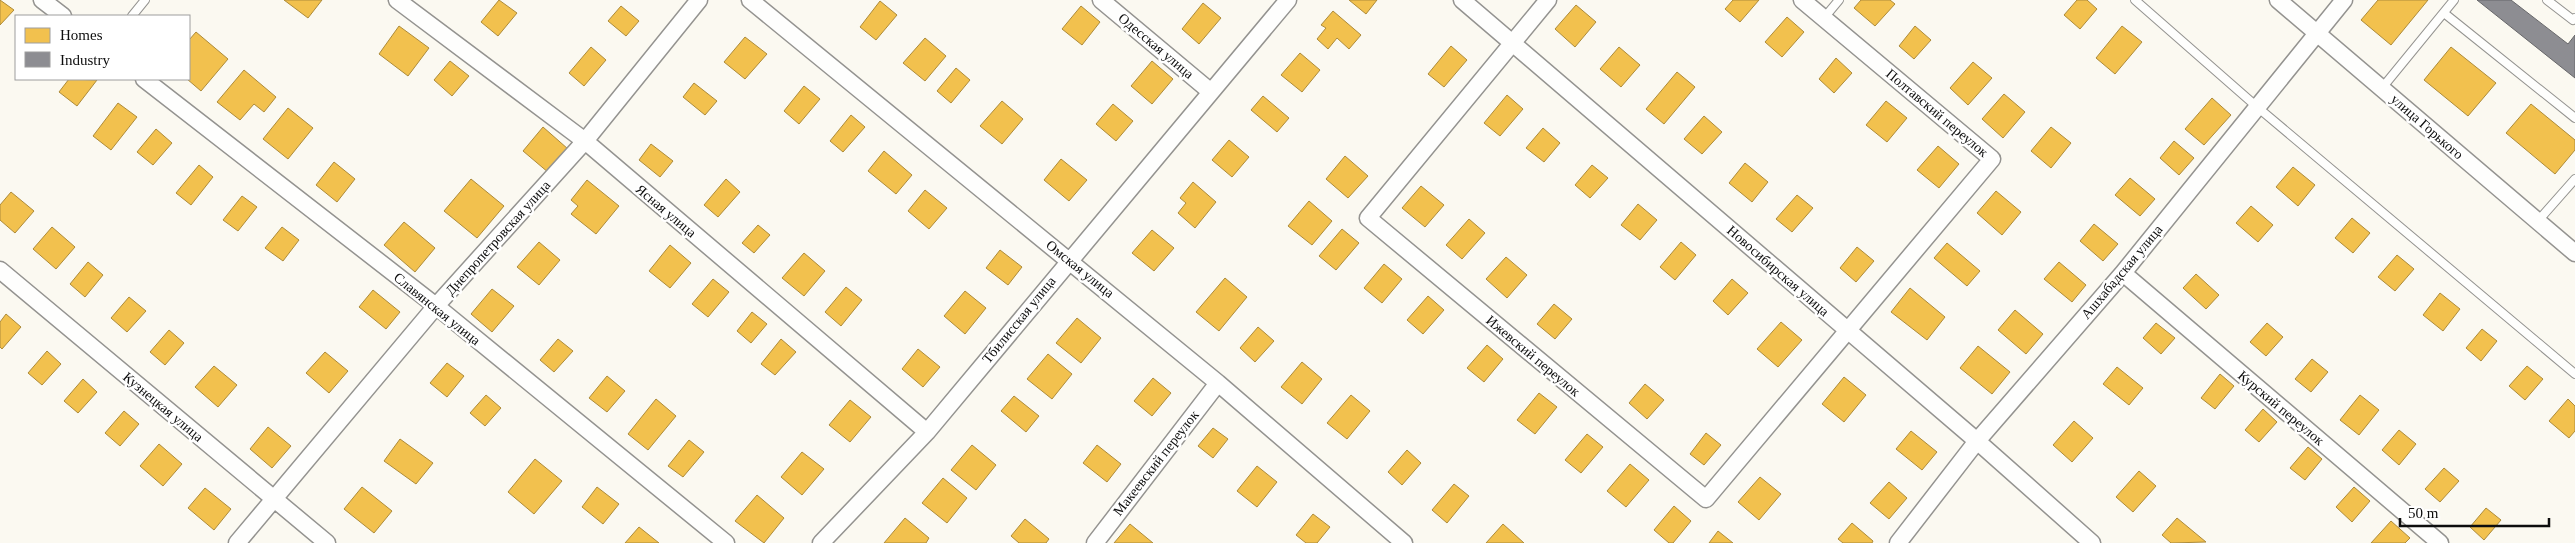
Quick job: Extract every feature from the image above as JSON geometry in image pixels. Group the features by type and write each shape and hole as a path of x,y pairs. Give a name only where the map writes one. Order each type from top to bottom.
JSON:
{"street":[{"path":"42,0 62,15"},
{"name":"Ясная улица","path":"397,0 585,141 927,432"},
{"name":"Днепропетровская улица","path":"237,543 436,306 585,141 699,0"},
{"name":"Омская улица","path":"750,0 1218,383 1404,543"},
{"name":"Одесская улица","path":"1101,0 1211,92"},
{"name":"Тбилисская улица","path":"821,543 927,432 1288,0"},
{"name":"Новосибирская улица","path":"1462,0 1514,42 1847,331 1977,441 2092,543"},
{"path":"1514,42 1548,0"},
{"name":"Полтавский переулок","path":"1802,0 1992,159 1847,331"},
{"name":"улица Горького","path":"2278,0 2575,253"},
{"name":"Ашхабадская улица","path":"1898,543 1977,441 2123,273 2256,106 2344,0"},
{"name":"Ижевский переулок","path":"1514,42 1368,218 1706,499 1847,331"},
{"name":"Славянская улица","path":"145,80 436,306 726,543"},
{"name":"Кузнецкая улица","path":"0,270 327,543"},
{"name":"Курский переулок","path":"2123,273 2440,543"},
{"name":"Макеевский переулок","path":"1095,543 1218,383"}],"lane":[{"path":"133,15 145,0"},
{"path":"1824,18 1839,0"},
{"path":"2135,0 2256,106 2575,374"},
{"path":"2382,88 2454,0"},
{"path":"2547,0 2573,20 2575,18"},
{"path":"2444,12 2575,118"},
{"path":"2538,222 2575,179"}],"building: Homes":[{"path":"0,0 14,10 0,25"},
{"path":"284,0 322,0 308,18"},
{"path":"499,0 517,13 498,36 481,22"},
{"path":"1349,0 1377,0 1366,14"},
{"path":"1733,0 1759,0 1740,22 1725,9"},
{"path":"1861,0 1890,0 1895,4 1875,26 1854,8"},
{"path":"2077,0 2087,0 2097,9 2080,29 2064,15"},
{"path":"2378,0 2428,0 2391,45 2361,20"},
{"path":"880,1 897,15 876,40 860,27"},
{"path":"1203,3 1221,18 1199,44 1182,29"},
{"path":"1576,5 1596,22 1575,47 1555,29"},
{"path":"621,6 639,21 626,36 608,21"},
{"path":"1081,6 1100,22 1082,45 1062,29"},
{"path":"1333,11 1361,35 1349,49 1337,38 1328,49 1317,39 1326,28 1321,25"},
{"path":"1787,17 1804,32 1782,57 1765,42"},
{"path":"399,26 429,48 408,76 379,54"},
{"path":"1915,26 1931,40 1914,59 1899,46"},
{"path":"2122,26 2142,42 2115,74 2096,58"},
{"path":"196,32 228,59 201,91 188,80 190,80 190,39"},
{"path":"745,37 767,54 745,79 724,62"},
{"path":"925,38 946,56 925,81 903,63"},
{"path":"1451,46 1467,60 1444,87 1428,74"},
{"path":"591,47 606,60 584,86 569,73"},
{"path":"1619,47 1640,65 1621,87 1600,69"},
{"path":"2451,47 2496,83 2468,116 2424,80"},
{"path":"1300,53 1320,70 1302,92 1281,75"},
{"path":"1836,58 1852,73 1834,93 1819,79"},
{"path":"450,61 469,76 452,96 434,80"},
{"path":"1152,61 1173,79 1152,104 1131,86"},
{"path":"1973,62 1992,78 1968,105 1950,88"},
{"path":"956,68 970,80 951,103 937,91"},
{"path":"244,70 276,97 264,112 254,104 240,120 217,102"},
{"path":"1677,72 1695,87 1664,124 1646,109"},
{"path":"68,80 97,80 77,106 59,92"},
{"path":"694,83 717,101 705,115 683,97"},
{"path":"804,86 820,99 799,124 784,111"},
{"path":"2004,94 2025,112 2003,138 1982,119"},
{"path":"1507,95 1523,109 1500,136 1484,123"},
{"path":"1263,96 1289,118 1277,132 1251,110"},
{"path":"2212,98 2231,115 2204,145 2185,129"},
{"path":"1002,101 1023,119 1002,144 980,126"},
{"path":"1886,101 1907,118 1887,142 1866,125"},
{"path":"118,103 137,117 111,150 93,136"},
{"path":"1113,104 1133,121 1116,141 1096,124"},
{"path":"2531,104 2575,140 2575,150 2555,174 2506,133"},
{"path":"288,108 313,128 288,159 263,139"},
{"path":"851,115 865,127 843,152 830,141"},
{"path":"1704,116 1722,132 1702,154 1684,139"},
{"path":"543,127 568,149 549,173 523,151"},
{"path":"2051,127 2071,143 2051,168 2031,151"},
{"path":"1543,128 1560,143 1544,162 1526,148"},
{"path":"156,129 172,143 153,165 137,152"},
{"path":"1229,140 1249,157 1232,177 1212,160"},
{"path":"2174,141 2194,158 2179,175 2160,158"},
{"path":"651,144 673,161 660,177 639,160"},
{"path":"1938,146 1959,164 1939,188 1917,170"},
{"path":"884,151 912,175 896,194 868,171"},
{"path":"1345,156 1368,176 1348,198 1326,179"},
{"path":"1061,159 1087,180 1069,201 1044,180"},
{"path":"334,162 355,179 337,202 316,185"},
{"path":"1745,163 1768,182 1752,202 1729,183"},
{"path":"199,165 213,177 191,205 176,193"},
{"path":"1592,165 1608,178 1590,198 1575,185"},
{"path":"2293,167 2315,185 2298,206 2276,187"},
{"path":"2130,178 2155,199 2140,216 2115,195"},
{"path":"471,179 504,206 477,238 444,211"},
{"path":"726,179 740,192 718,217 704,205"},
{"path":"587,180 619,206 596,234 571,214 578,206 571,200"},
{"path":"1193,182 1216,202 1195,228 1178,213 1186,203 1180,198"},
{"path":"1421,186 1444,205 1425,227 1402,208"},
{"path":"925,190 947,208 929,229 908,211"},
{"path":"1996,191 2021,212 2002,235 1977,213"},
{"path":"11,192 34,211 15,233 0,220 0,205"},
{"path":"1797,195 1813,208 1792,232 1776,219"},
{"path":"242,196 257,207 238,231 223,220"},
{"path":"1309,201 1332,221 1312,245 1288,226"},
{"path":"1638,204 1657,220 1640,240 1621,225"},
{"path":"2251,206 2273,225 2258,242 2236,223"},
{"path":"2352,218 2370,233 2353,253 2335,238"},
{"path":"1469,219 1485,233 1462,259 1446,245"},
{"path":"404,222 435,248 415,272 384,245"},
{"path":"2094,224 2118,244 2103,261 2080,241"},
{"path":"758,225 770,235 754,253 742,243"},
{"path":"52,227 75,247 56,269 33,249"},
{"path":"282,227 299,240 283,261 265,248"},
{"path":"1342,229 1359,243 1336,270 1319,256"},
{"path":"1152,230 1174,248 1154,271 1132,253"},
{"path":"539,242 560,260 539,285 517,267"},
{"path":"1681,242 1696,255 1675,280 1660,267"},
{"path":"1947,243 1980,271 1967,286 1934,258"},
{"path":"670,245 691,263 670,288 649,271"},
{"path":"1857,247 1874,261 1856,282 1840,268"},
{"path":"1000,250 1022,267 1008,285 986,268"},
{"path":"804,253 825,271 804,296 782,278"},
{"path":"2397,255 2414,269 2395,291 2378,277"},
{"path":"1506,257 1527,275 1507,298 1486,279"},
{"path":"88,262 103,275 85,297 70,284"},
{"path":"2059,262 2086,285 2072,302 2044,279"},
{"path":"1384,264 1402,279 1382,303 1364,288"},
{"path":"2196,274 2219,295 2206,309 2183,288"},
{"path":"1225,278 1247,297 1219,331 1196,312"},
{"path":"713,279 729,292 708,317 692,304"},
{"path":"1732,279 1748,293 1728,315 1713,301"},
{"path":"846,287 862,300 841,326 825,312"},
{"path":"1910,288 1945,317 1927,340 1891,312"},
{"path":"492,289 514,306 492,332 471,314"},
{"path":"373,290 400,312 386,329 359,307"},
{"path":"965,291 986,308 965,334 944,316"},
{"path":"2440,293 2460,309 2443,331 2423,315"},
{"path":"1428,296 1444,310 1423,334 1407,320"},
{"path":"129,297 146,311 127,332 111,318"},
{"path":"1554,304 1572,319 1555,339 1537,324"},
{"path":"2015,310 2043,334 2026,354 1998,330"},
{"path":"752,312 767,324 751,343 737,331"},
{"path":"6,314 21,327 2,349 0,347 0,322"},
{"path":"1077,318 1101,338 1081,363 1056,343"},
{"path":"1781,322 1802,340 1778,367 1757,349"},
{"path":"2156,323 2175,338 2161,354 2143,338"},
{"path":"2267,323 2283,337 2266,356 2250,342"},
{"path":"1258,327 1274,341 1255,362 1240,348"},
{"path":"2482,329 2497,341 2481,361 2466,348"},
{"path":"169,330 184,343 165,365 150,352"},
{"path":"558,339 573,351 554,372 540,360"},
{"path":"781,339 796,352 775,375 761,364"},
{"path":"1487,345 1503,359 1484,382 1467,368"},
{"path":"1978,346 2010,372 1992,394 1960,368"},
{"path":"918,349 940,367 923,387 902,369"},
{"path":"47,351 61,364 42,385 28,373"},
{"path":"325,352 348,371 329,393 306,373"},
{"path":"1048,354 1072,374 1052,399 1027,379"},
{"path":"2312,359 2328,372 2311,392 2295,379"},
{"path":"1302,362 1322,379 1302,404 1281,387"},
{"path":"447,363 464,376 447,397 430,383"},
{"path":"214,366 237,385 218,407 195,387"},
{"path":"2527,366 2543,379 2525,400 2509,386"},
{"path":"2117,367 2143,388 2129,405 2103,384"},
{"path":"2220,374 2234,386 2215,409 2201,398"},
{"path":"607,376 625,391 607,412 589,398"},
{"path":"1844,377 1866,395 1844,422 1822,404"},
{"path":"1153,378 1171,393 1152,416 1134,401"},
{"path":"83,379 97,392 78,413 64,401"},
{"path":"1645,384 1664,400 1647,419 1629,403"},
{"path":"1539,393 1557,407 1535,434 1517,420"},
{"path":"486,395 501,408 485,426 470,413"},
{"path":"1351,395 1370,411 1347,439 1327,423"},
{"path":"2360,395 2379,410 2359,435 2340,420"},
{"path":"1014,396 1039,416 1026,432 1001,411"},
{"path":"656,399 676,416 648,450 628,434"},
{"path":"2568,399 2575,406 2575,431 2569,438 2549,421"},
{"path":"850,400 871,417 850,442 829,425"},
{"path":"2263,409 2277,422 2259,442 2245,430"},
{"path":"124,411 139,424 120,446 105,433"},
{"path":"2074,421 2093,438 2072,462 2053,445"},
{"path":"268,427 291,446 272,468 250,449"},
{"path":"1213,428 1228,439 1213,458 1198,446"},
{"path":"2399,430 2416,444 2399,465 2382,450"},
{"path":"1911,431 1937,452 1922,470 1896,449"},
{"path":"1706,433 1721,445 1704,465 1690,454"},
{"path":"1587,434 1603,447 1581,473 1565,460"},
{"path":"400,439 433,463 416,484 384,461"},
{"path":"689,440 704,452 683,477 668,466"},
{"path":"159,444 182,464 163,486 140,466"},
{"path":"972,445 996,465 976,490 951,470"},
{"path":"1097,445 1121,464 1107,482 1083,463"},
{"path":"2308,447 2322,459 2305,480 2290,468"},
{"path":"1407,450 1421,463 1402,485 1388,472"},
{"path":"802,452 824,469 802,495 781,477"},
{"path":"535,459 562,481 534,514 508,492"},
{"path":"1630,464 1649,480 1626,507 1607,491"},
{"path":"1257,466 1277,482 1257,507 1237,491"},
{"path":"2444,468 2459,481 2440,502 2425,489"},
{"path":"2139,471 2156,486 2133,512 2116,497"},
{"path":"1760,477 1781,494 1759,520 1738,502"},
{"path":"943,478 967,498 947,523 922,503"},
{"path":"1889,482 1907,498 1889,519 1870,503"},
{"path":"1454,484 1469,496 1447,523 1432,510"},
{"path":"362,487 392,511 374,533 344,509"},
{"path":"597,487 619,504 603,524 582,507"},
{"path":"2354,487 2370,501 2352,522 2336,507"},
{"path":"205,488 231,509 214,530 188,508"},
{"path":"757,495 784,518 764,543 735,521"},
{"path":"1674,506 1691,521 1673,543 1669,543 1654,530"},
{"path":"2486,508 2501,520 2484,540 2470,527"},
{"path":"1313,514 1330,527 1317,543 1306,543 1296,535"},
{"path":"905,518 929,538 926,543 884,543"},
{"path":"2177,518 2206,542 2171,543 2162,535"},
{"path":"1025,519 1049,539 1046,543 1019,543 1011,536"},
{"path":"2391,521 2410,538 2405,543 2371,543"},
{"path":"1852,523 1873,541 1872,543 1843,543 1838,539"},
{"path":"1130,524 1153,543 1114,543"},
{"path":"1503,524 1524,543 1486,543"},
{"path":"639,527 659,543 625,543"},
{"path":"1718,531 1733,543 1709,543"}],"building: Industry":[{"path":"2477,0 2511,0 2568,44 2575,35 2575,78"}]}
